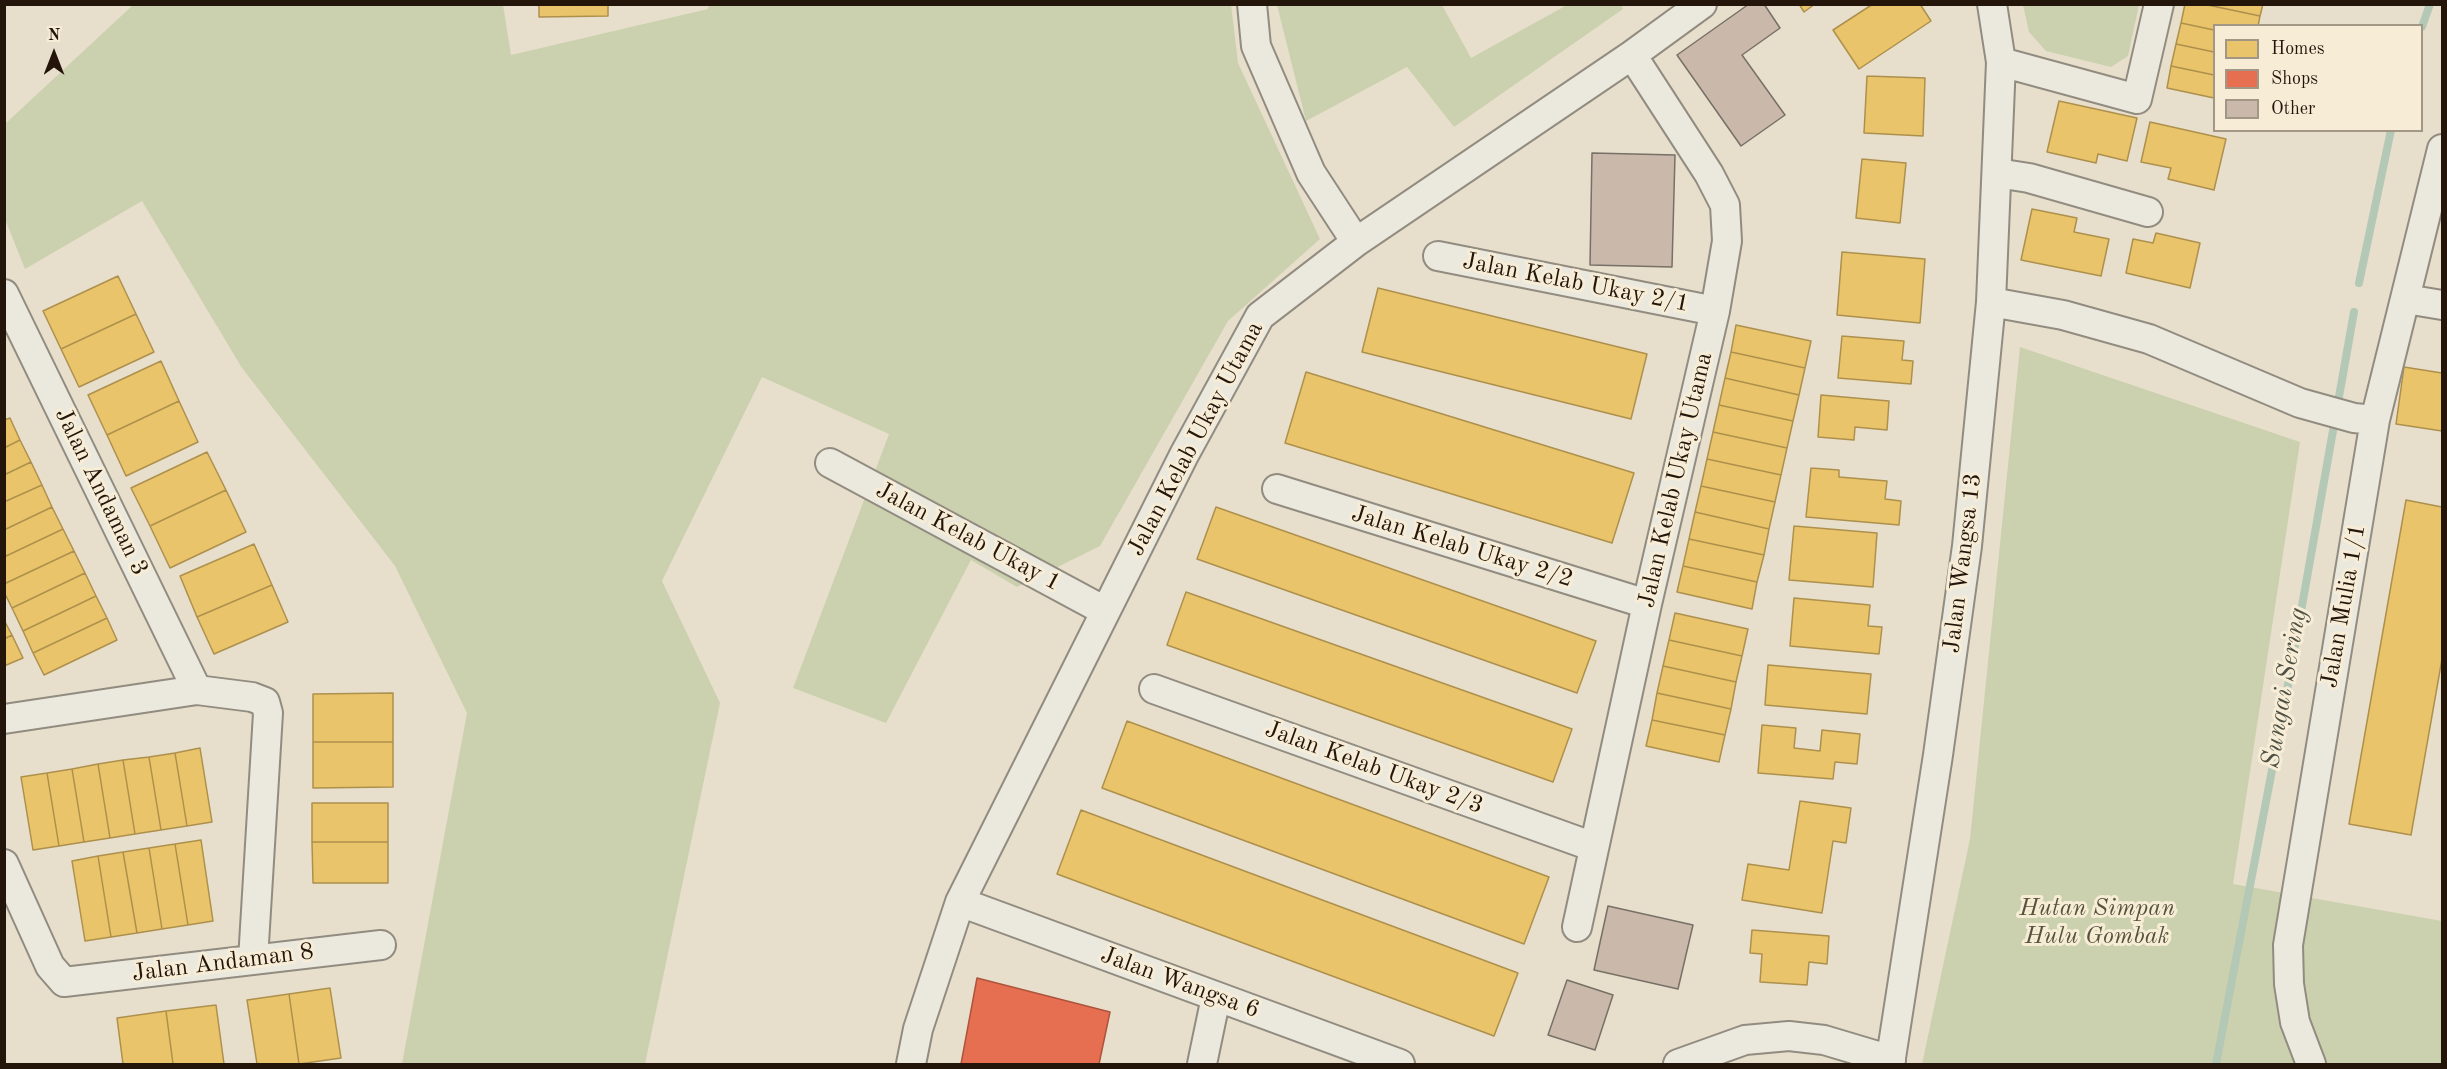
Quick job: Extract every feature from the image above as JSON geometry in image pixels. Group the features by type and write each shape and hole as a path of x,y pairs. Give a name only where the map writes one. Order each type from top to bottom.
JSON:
{"street":[{"path":"1252,4 1256,46 1306,162 1356,242"},
{"name":"Jalan Kelab Ukay Utama","path":"911,1065 918,1029 960,903 1184,455 1260,316 1356,242 1632,55 1702,4"},
{"name":"Jalan Wangsa 13","path":"1890,1062 1938,755 1967,546 1991,302 2001,62 1992,4"},
{"path":"2001,62 2137,99 2159,4"},
{"name":"Jalan Kelab Ukay Utama","path":"1577,927 1647,604 1715,310 1727,241 1725,205 1709,174 1632,55"},
{"name":"Jalan Mulia 1/1","path":"2310,1065 2295,1022 2289,984 2288,945 2365,419 2406,299 2442,149"},
{"path":"1997,173 2030,178 2148,212"},
{"name":"Jalan Kelab Ukay 2/1","path":"1438,256 1715,310"},
{"name":"Jalan Andaman 3","path":"4,294 197,690"},
{"path":"2406,299 2442,305"},
{"path":"1991,302 2063,315 2149,339 2300,403 2365,419"},
{"name":"Jalan Kelab Ukay 1","path":"830,463 1105,611"},
{"name":"Jalan Kelab Ukay 2/2","path":"1277,489 1647,604"},
{"name":"Jalan Kelab Ukay 2/3","path":"1154,689 1594,847"},
{"path":"4,719 197,690 252,697 265,702 268,713 253,960"},
{"name":"Jalan Andaman 8","path":"4,864 50,966 64,982 381,945"},
{"name":"Jalan Wangsa 6","path":"960,903 1400,1065"},
{"path":"1202,1065 1216,997"},
{"path":"1678,1065 1745,1040 1789,1036 1824,1040 1890,1062"}],"green space":[{"path":"1231,4 1238,63 1320,239 1228,321 1100,546 1017,587 971,560 886,723 793,688 889,434 762,377 662,581 720,703 645,1064 402,1064 467,713 395,566 242,368 142,201 25,269 5,219 5,124 133,5 503,5 511,55 708,9 709,5"},
{"path":"1277,5 1442,5 1471,58 1567,5 1621,5 1623,9 1454,127 1407,67 1306,121"},
{"path":"2023,5 2139,5 2128,56 2111,67 2046,51 2029,32"},
{"name":"Hutan Simpan Hulu Gombak","path":"2020,347 2300,442 2233,884 2442,921 2442,1064 1922,1064 1970,839"}],"building: Homes":[{"path":"539,4 608,4 608,16 539,17"},
{"path":"1799,4 1815,4 1804,12"},
{"path":"1873,4 1920,4 1931,21 1859,69 1833,30"},
{"path":"2185,4 2203,4 2260,16 2258,24 2213,24 2213,30 2181,23"},
{"path":"2203,4 2263,4 2260,16"},
{"path":"2181,23 2213,30 2213,52 2176,44"},
{"path":"2176,44 2213,52 2213,75 2171,66"},
{"path":"2171,66 2213,75 2213,98 2167,88"},
{"path":"1867,76 1925,78 1923,136 1864,133"},
{"path":"2059,101 2137,118 2127,161 2098,154 2096,163 2047,152"},
{"path":"2150,122 2226,139 2214,190 2168,179 2171,168 2141,162"},
{"path":"1862,159 1906,163 1900,223 1856,218"},
{"path":"2032,209 2077,218 2074,232 2109,239 2101,276 2021,260"},
{"path":"2156,233 2200,243 2190,288 2126,273 2133,239 2153,243"},
{"path":"1842,252 1925,259 1920,323 1837,315"},
{"path":"118,276 136,314 61,349 43,311"},
{"path":"1378,288 1647,354 1631,419 1362,352"},
{"path":"136,314 154,352 79,387 61,349"},
{"path":"1736,325 1811,341 1805,368 1731,352"},
{"path":"1842,336 1904,341 1902,360 1913,361 1911,384 1838,378"},
{"path":"1731,352 1805,368 1799,395 1725,378"},
{"path":"161,361 179,401 107,435 88,395"},
{"path":"2404,367 2442,373 2442,431 2396,424"},
{"path":"1306,372 1634,473 1612,543 1285,443"},
{"path":"1725,378 1799,395 1793,421 1719,405"},
{"path":"1821,395 1889,401 1887,430 1855,427 1854,440 1818,437"},
{"path":"179,401 198,442 126,476 107,435"},
{"path":"1719,405 1793,421 1787,448 1713,432"},
{"path":"10,418 20,440 4,448 4,420"},
{"path":"1713,432 1787,448 1781,475 1707,459"},
{"path":"20,440 31,462 4,475 4,448"},
{"path":"207,452 226,490 150,526 131,488"},
{"path":"1707,459 1781,475 1775,502 1701,486"},
{"path":"31,462 42,485 4,502 4,475"},
{"path":"1811,468 1839,470 1839,477 1887,481 1885,499 1901,501 1899,525 1806,517"},
{"path":"42,485 52,507 4,530 4,502"},
{"path":"1701,486 1775,502 1769,529 1695,512"},
{"path":"226,490 246,532 170,568 150,526"},
{"path":"2406,500 2442,507 2442,659 2411,835 2349,824"},
{"path":"52,507 63,529 4,557 4,530"},
{"path":"1216,507 1596,641 1577,693 1197,559"},
{"path":"1695,512 1769,529 1764,555 1689,539"},
{"path":"1794,526 1877,533 1873,587 1789,580"},
{"path":"63,529 74,551 4,584 4,557"},
{"path":"1689,539 1764,555 1757,582 1683,566"},
{"path":"254,544 272,585 197,617 180,576"},
{"path":"74,551 85,573 12,608 4,592 4,584"},
{"path":"1683,566 1757,582 1752,609 1677,592"},
{"path":"85,573 96,596 23,631 12,608"},
{"path":"272,585 288,622 214,654 197,617"},
{"path":"1186,592 1572,729 1553,782 1167,645"},
{"path":"96,596 107,618 33,653 23,631"},
{"path":"1794,598 1870,605 1868,626 1882,627 1879,654 1790,646"},
{"path":"1675,613 1748,629 1742,656 1669,640"},
{"path":"107,618 117,640 44,675 33,653"},
{"path":"4,620 12,635 4,639"},
{"path":"12,635 23,658 4,666 4,639"},
{"path":"1669,640 1742,656 1736,682 1663,666"},
{"path":"1768,665 1871,674 1867,714 1765,705"},
{"path":"1663,666 1736,682 1731,709 1657,693"},
{"path":"393,693 393,742 313,742 313,694"},
{"path":"1657,693 1731,709 1725,735 1652,720"},
{"path":"1652,720 1725,735 1719,762 1646,746"},
{"path":"1127,721 1549,877 1524,944 1102,788"},
{"path":"1762,725 1796,728 1794,748 1820,751 1822,730 1860,734 1857,764 1835,762 1833,779 1758,773"},
{"path":"313,742 393,742 393,787 313,788"},
{"path":"200,748 212,822 187,826 175,753"},
{"path":"175,753 187,826 161,830 149,757"},
{"path":"149,757 161,830 135,834 123,760"},
{"path":"123,760 135,834 110,838 98,764"},
{"path":"98,764 110,838 84,842 72,769"},
{"path":"72,769 84,842 59,846 47,773"},
{"path":"47,773 59,846 33,850 21,777"},
{"path":"1800,801 1851,808 1846,843 1833,841 1822,913 1742,900 1748,864 1789,870"},
{"path":"312,803 388,803 388,842 312,842"},
{"path":"1081,810 1518,973 1494,1036 1057,874"},
{"path":"201,840 213,921 188,925 175,844"},
{"path":"312,842 388,842 388,883 313,883"},
{"path":"175,844 188,925 162,929 149,848"},
{"path":"149,848 162,929 137,933 123,852"},
{"path":"123,852 137,933 111,937 98,856"},
{"path":"98,856 111,937 85,941 72,861"},
{"path":"1752,930 1829,936 1827,964 1809,962 1807,985 1760,982 1762,954 1750,953"},
{"path":"330,988 341,1058 299,1064 289,994"},
{"path":"289,994 299,1064 257,1064 247,1000"},
{"path":"216,1005 224,1064 173,1064 166,1011"},
{"path":"166,1011 173,1064 123,1064 117,1018"}],"building: Shops":[{"path":"977,978 1110,1012 1099,1064 961,1064"}],"building: Other":[{"path":"1749,4 1764,4 1780,28 1742,55 1785,115 1741,146 1677,55"},
{"path":"1592,153 1675,155 1672,267 1590,265"},
{"path":"1608,906 1693,925 1678,989 1594,970"},
{"path":"1567,980 1613,995 1595,1050 1548,1035"}],"waterway":[{"name":"Sungai Sering","path":"2423,24 2430,4"},
{"name":"Sungai Sering","path":"2359,283 2391,132"},
{"name":"Sungai Sering","path":"2216,1064 2285,702 2354,312"}]}
